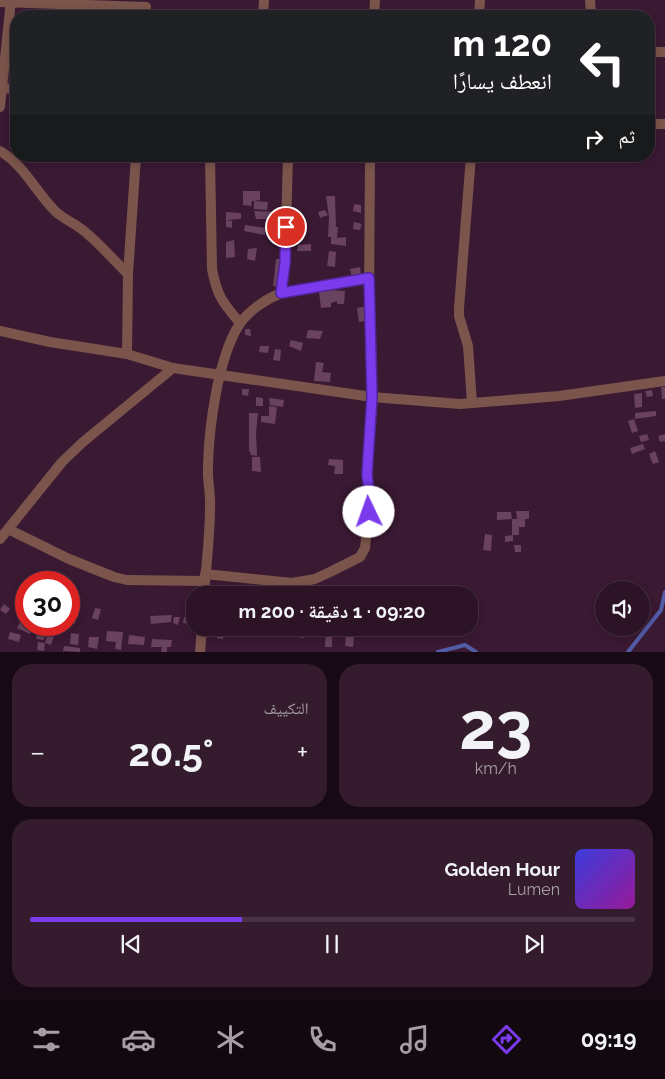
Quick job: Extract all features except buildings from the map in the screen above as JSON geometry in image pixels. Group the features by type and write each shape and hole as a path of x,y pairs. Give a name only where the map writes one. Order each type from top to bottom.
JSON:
{"street":[{"path":"0,107 7,1 146,8"},
{"path":"15,162 54,210 64,219 80,228 128,274"},
{"path":"127,354 128,274 136,162"},
{"path":"210,162 212,269 215,286 222,303 240,324"},
{"path":"281,293 285,263 288,162"},
{"path":"8,529 69,559 126,580 205,577 292,583 315,579 360,557 366,548 370,498 367,475 372,397 369,278 370,162"},
{"path":"471,162 459,308 468,346 472,403"},
{"path":"204,586 210,505 208,466 214,403 220,374 233,336 240,324 270,298 281,293 369,278"},
{"path":"0,331 50,342 127,354 173,368 372,397 472,403 559,396 665,381"},
{"path":"0,539 62,462 83,442 173,368"},
{"path":"200,652 201,636"}],"waterway":[{"path":"628,652 661,610 665,592"},
{"path":"438,652 465,645 476,652"}],"route":[{"path":"286,227 285,263 281,293 369,278 372,397 367,475 370,498 369,512"}]}
